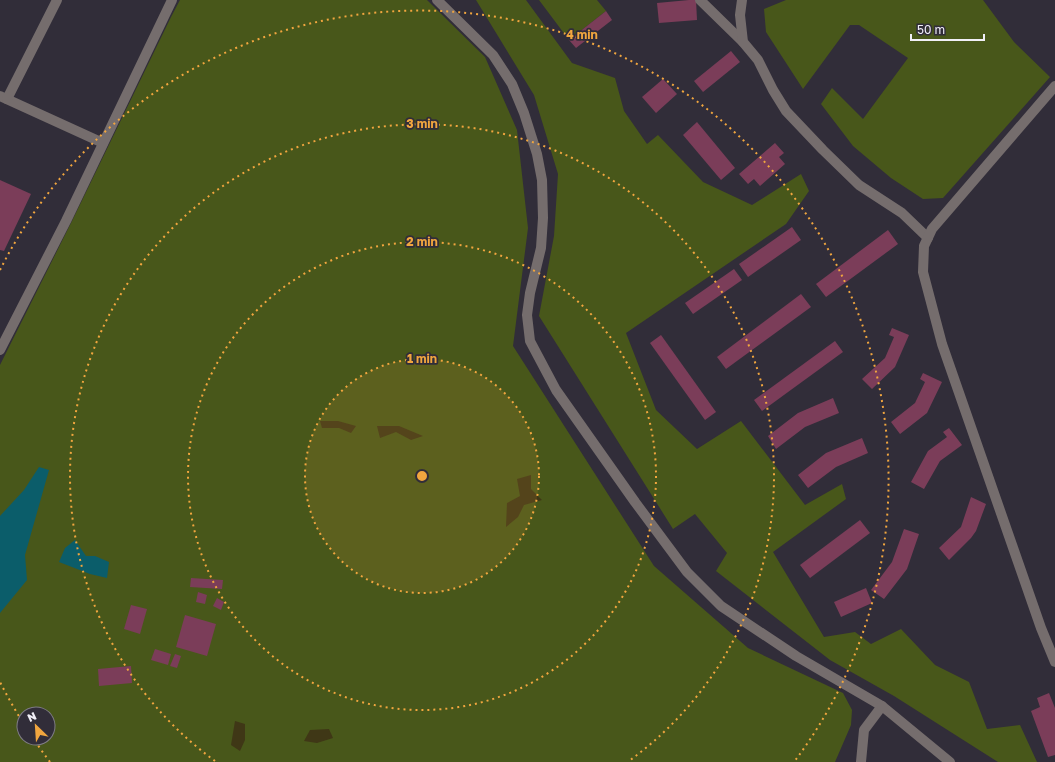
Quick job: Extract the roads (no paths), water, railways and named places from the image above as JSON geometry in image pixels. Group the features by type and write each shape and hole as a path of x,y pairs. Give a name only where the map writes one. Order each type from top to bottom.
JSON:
{"street":[{"path":"57,0 3,98 103,143"},
{"path":"0,350 66,221 172,0"},
{"path":"437,0 493,55 512,84 524,113 542,180 543,218 541,248 530,293 527,315 530,341 556,390 635,502 687,572 721,606 796,656 882,706 950,762"},
{"path":"700,0 743,42 758,60 773,90 786,111 823,150 859,185 902,213 928,238"},
{"path":"742,0 740,15 743,42"},
{"path":"1055,86 932,229 924,246 923,272 942,344 1055,662"},
{"path":"861,762 864,730 882,706"}],"water":[{"path":"39,467 49,470 25,555 27,580 0,613 0,516 24,490"},
{"path":"75,540 86,556 95,556 109,562 107,578 90,574 59,562 65,548"}]}
